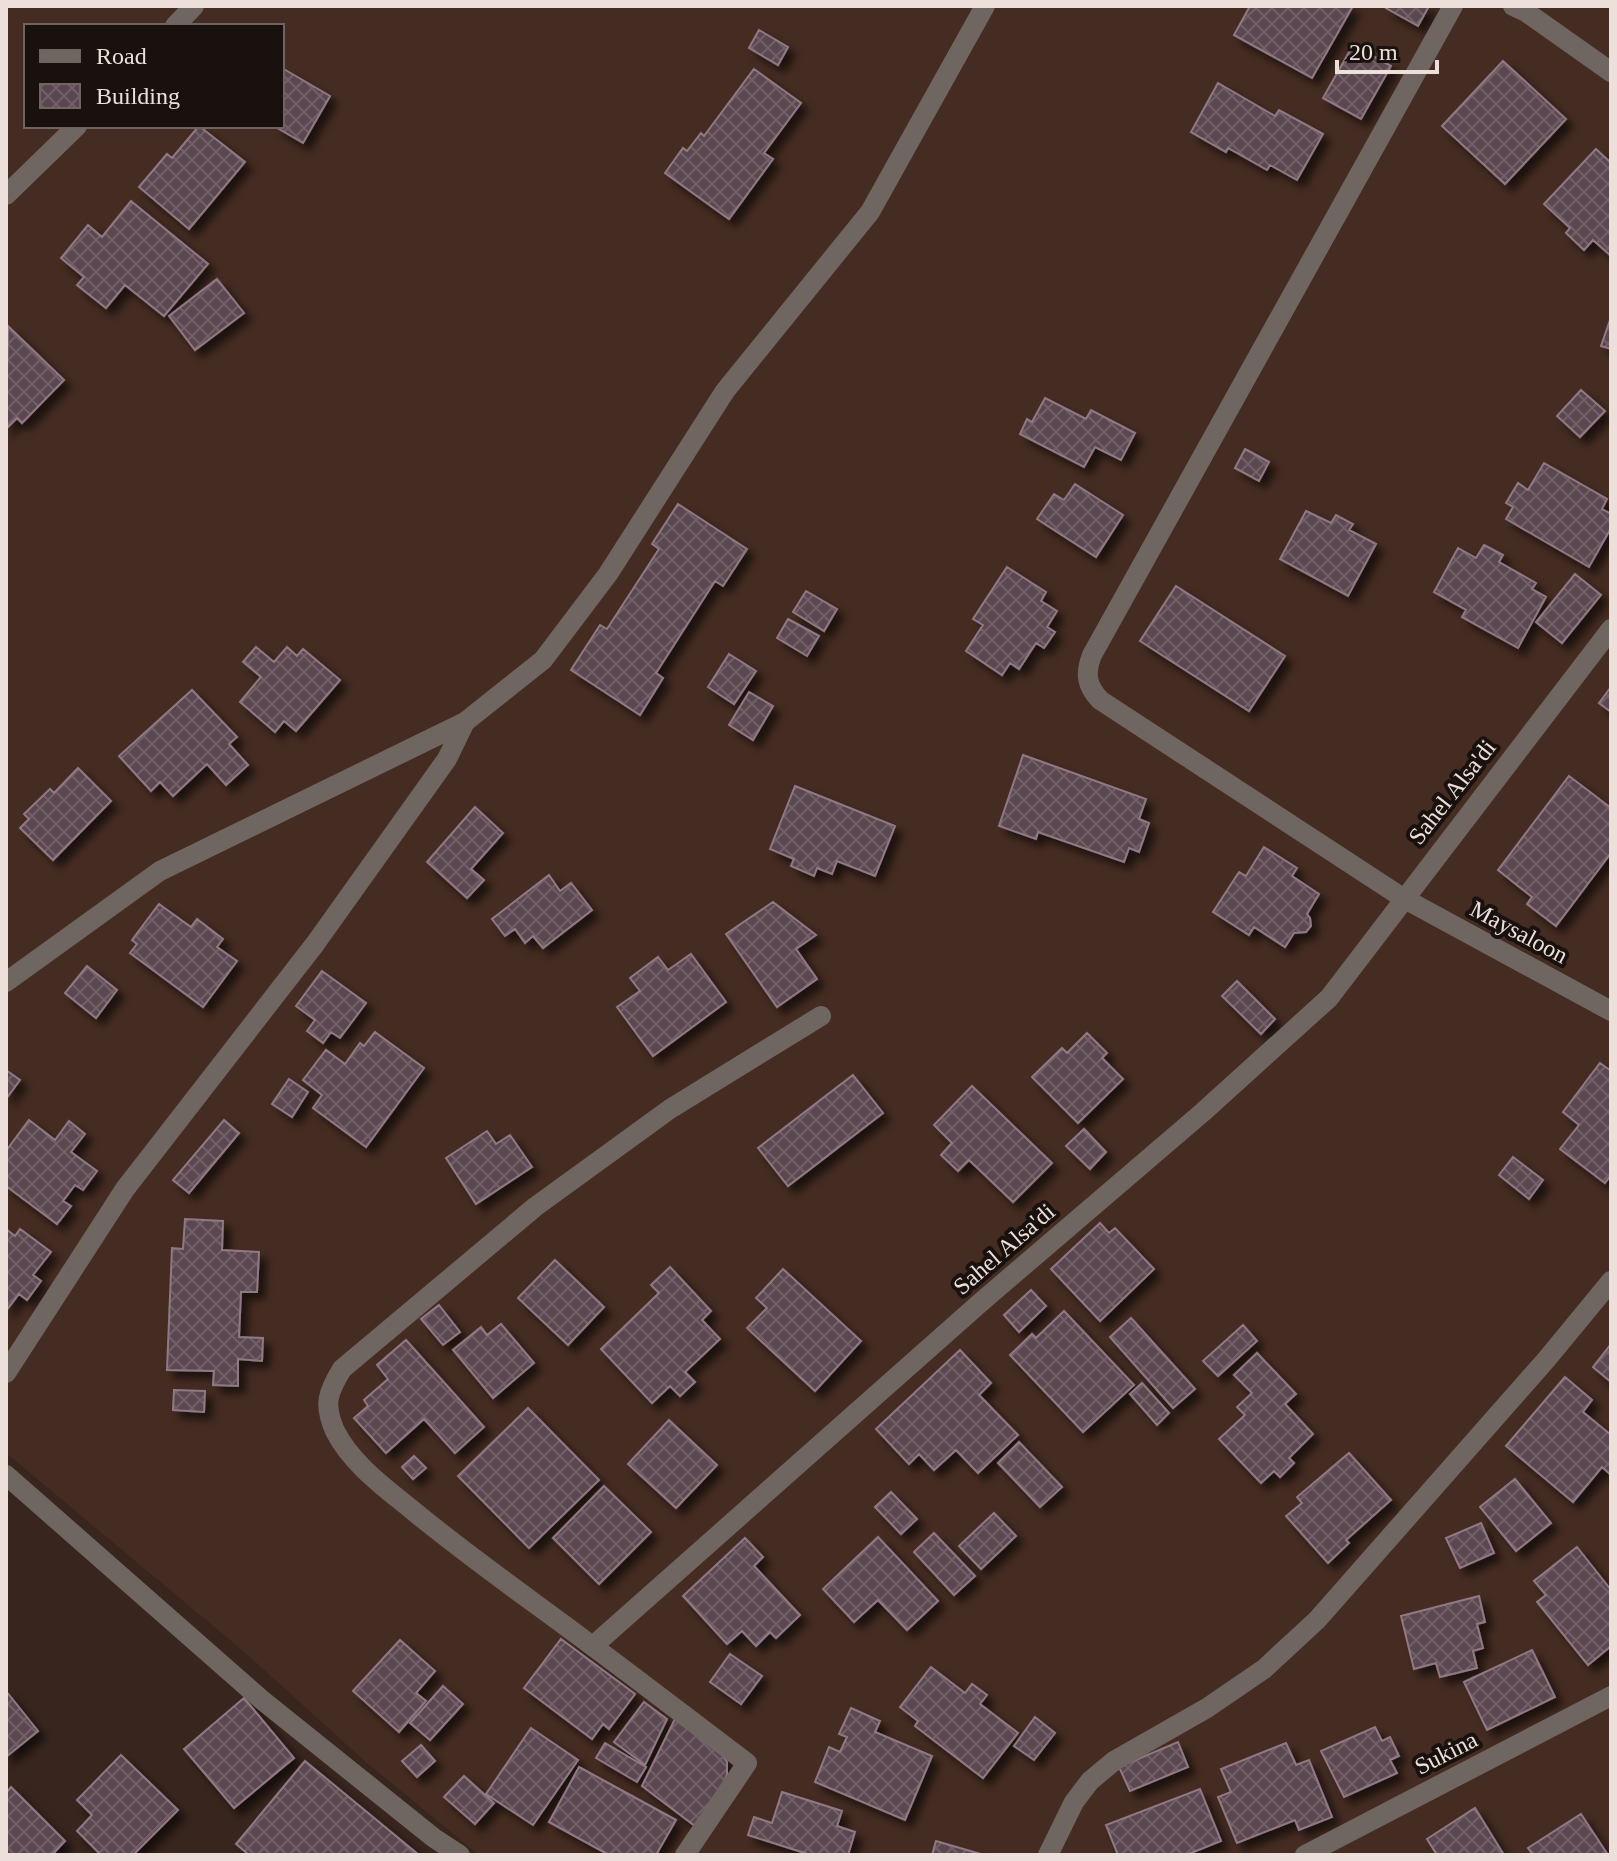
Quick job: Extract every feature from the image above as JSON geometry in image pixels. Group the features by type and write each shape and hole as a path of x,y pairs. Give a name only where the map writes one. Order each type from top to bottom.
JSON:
{"street":[{"path":"177,24 194,6"},
{"path":"6,982 160,871 465,722 543,660 608,574 725,391 870,212 985,6"},
{"name":"Maysaloon","path":"1453,6 1087,667 1090,690 1100,700 1403,898 1611,1011"},
{"path":"1513,6 1611,72"},
{"path":"6,195 75,128"},
{"name":"Sahel Alsa'di","path":"593,1646 1329,998 1611,629"},
{"path":"6,1373 125,1189 315,944 447,759 465,722"},
{"path":"685,1855 747,1763 462,1551 379,1483 346,1450 335,1430 327,1408 329,1390 342,1369 535,1207 670,1109 821,1016"},
{"path":"1048,1855 1074,1802 1090,1781 1114,1761 1207,1708 1264,1669 1317,1620 1546,1360 1611,1281"},
{"path":"6,1475 262,1700 434,1838 460,1855"},
{"name":"Sukina","path":"1305,1855 1611,1696"}],"shaded area":[{"path":"6,6 1611,6 1611,1855 479,1855 367,1763 242,1650 6,1453"}],"building":[{"path":"1250,6 1353,6 1312,78 1234,35"},
{"path":"1387,6 1429,6 1418,26"},
{"path":"759,30 788,47 778,65 749,48"},
{"path":"1353,45 1391,66 1361,119 1323,98"},
{"path":"1503,61 1566,119 1505,184 1442,126"},
{"path":"284,69 330,96 303,143 277,128 284,128"},
{"path":"754,69 801,103 764,153 773,159 729,219 665,173 683,148 687,151 701,133 704,136"},
{"path":"1218,83 1275,116 1279,110 1323,134 1297,180 1270,165 1267,170 1228,148 1226,152 1191,132"},
{"path":"197,128 202,128 245,162 189,229 139,187 167,154 172,158"},
{"path":"1596,149 1611,163 1611,256 1593,240 1584,250 1566,233 1570,228 1544,204"},
{"path":"131,201 208,264 164,316 125,285 106,308 77,285 84,277 61,258 88,225 102,237"},
{"path":"217,279 244,313 195,350 169,316"},
{"path":"1611,317 1611,349 1601,346"},
{"path":"8,326 64,380 22,423 17,418 6,429"},
{"path":"1581,390 1605,411 1580,437 1557,416"},
{"path":"1045,398 1086,419 1091,410 1135,433 1121,460 1095,447 1084,467 1020,434 1027,419 1032,422"},
{"path":"1245,449 1269,462 1259,481 1235,468"},
{"path":"1544,463 1607,499 1602,509 1611,514 1611,528 1589,567 1506,519 1513,507 1506,503 1518,483 1528,490"},
{"path":"1075,484 1123,515 1096,557 1037,519 1054,494 1064,500"},
{"path":"678,504 747,549 723,586 715,581 656,673 663,678 640,715 571,670 600,625 607,629 659,549 652,544"},
{"path":"1306,511 1331,523 1336,515 1353,524 1349,530 1376,544 1348,596 1280,559"},
{"path":"1484,545 1503,555 1499,562 1536,583 1532,589 1546,597 1518,648 1462,617 1466,610 1434,592 1458,548 1476,558"},
{"path":"1007,567 1046,592 1041,601 1057,611 1047,627 1055,632 1044,648 1036,643 1019,669 1010,663 1002,675 966,651 983,625 973,619"},
{"path":"1575,574 1601,595 1562,643 1536,622"},
{"path":"1176,586 1285,656 1249,711 1140,641"},
{"path":"806,591 837,609 824,631 793,612"},
{"path":"788,619 819,636 807,656 777,638"},
{"path":"256,647 274,662 287,647 297,656 303,649 340,680 296,731 284,721 275,732 240,702 261,677 243,662"},
{"path":"729,654 756,671 734,704 708,687"},
{"path":"1611,687 1611,712 1599,703"},
{"path":"192,690 237,737 229,744 248,765 226,785 207,764 173,796 160,782 151,791 119,756"},
{"path":"749,692 773,706 753,740 729,725"},
{"path":"1023,755 1146,799 1139,819 1149,823 1139,852 1129,848 1124,862 1038,832 1036,839 999,826"},
{"path":"78,768 111,801 53,860 20,828 29,819 24,814 50,789 54,793"},
{"path":"1569,776 1611,808 1611,853 1556,926 1527,904 1532,897 1498,870"},
{"path":"795,786 895,826 875,876 837,861 832,874 817,868 814,876 791,866 794,859 770,849"},
{"path":"475,807 503,833 471,869 484,880 467,898 427,862"},
{"path":"1264,847 1297,868 1292,876 1319,894 1307,914 1311,926 1306,932 1294,933 1285,947 1254,927 1249,935 1213,912 1239,872 1246,876"},
{"path":"549,875 560,891 571,883 592,910 543,948 533,936 525,943 515,929 505,936 492,919"},
{"path":"773,902 816,935 796,949 817,979 777,1007 726,934"},
{"path":"159,904 191,927 197,919 223,939 217,947 237,961 203,1007 130,953 137,944 132,940"},
{"path":"691,954 726,1002 653,1056 617,1007 640,991 630,978 658,957 668,970"},
{"path":"87,966 117,990 96,1018 65,993"},
{"path":"322,971 366,1003 340,1038 331,1032 323,1043 307,1031 315,1020 296,1006"},
{"path":"1237,981 1275,1019 1261,1034 1222,996"},
{"path":"375,1032 424,1068 366,1147 313,1108 322,1095 303,1080 326,1050 345,1064 360,1043 364,1046"},
{"path":"1087,1033 1107,1053 1102,1058 1123,1079 1078,1123 1032,1077 1062,1048 1067,1053"},
{"path":"1600,1063 1611,1071 1611,1175 1605,1183 1560,1149 1579,1125 1563,1112"},
{"path":"6,1070 20,1080 6,1099"},
{"path":"853,1075 883,1113 788,1186 758,1148"},
{"path":"289,1079 308,1092 292,1117 272,1104"},
{"path":"972,1086 1052,1163 1013,1202 969,1160 958,1171 941,1155 952,1143 934,1125"},
{"path":"29,1120 55,1140 69,1121 85,1134 71,1152 97,1171 83,1190 75,1185 63,1201 71,1206 57,1224 6,1186 6,1151"},
{"path":"224,1120 239,1133 189,1193 173,1180"},
{"path":"1084,1129 1106,1152 1090,1169 1066,1146"},
{"path":"487,1131 496,1144 510,1135 532,1167 476,1204 446,1158"},
{"path":"1513,1157 1543,1180 1529,1199 1499,1175"},
{"path":"185,1219 223,1221 222,1250 259,1252 257,1292 241,1292 239,1337 263,1338 262,1361 238,1359 238,1386 213,1385 214,1371 167,1370 172,1248 183,1249"},
{"path":"1100,1223 1109,1233 1115,1228 1154,1269 1100,1321 1051,1269"},
{"path":"6,1229 15,1236 20,1229 51,1252 33,1275 41,1281 27,1300 19,1294 6,1311"},
{"path":"555,1260 604,1307 568,1345 518,1298"},
{"path":"670,1267 711,1311 702,1320 720,1339 685,1372 695,1382 680,1396 670,1386 652,1403 601,1349 659,1293 651,1285"},
{"path":"783,1269 861,1341 815,1391 747,1328 767,1308 756,1298"},
{"path":"1031,1290 1046,1306 1019,1332 1004,1315"},
{"path":"439,1305 460,1332 443,1345 421,1319"},
{"path":"1064,1311 1134,1385 1083,1432 1010,1355 1032,1334 1036,1338"},
{"path":"1131,1318 1195,1389 1173,1408 1110,1337"},
{"path":"501,1324 534,1363 493,1398 453,1350 481,1327 487,1335"},
{"path":"1243,1325 1257,1341 1218,1376 1203,1361"},
{"path":"406,1340 484,1427 455,1453 424,1419 386,1453 354,1418 368,1406 364,1400 388,1379 377,1365"},
{"path":"1611,1344 1611,1382 1593,1367"},
{"path":"960,1350 991,1383 979,1395 1018,1435 978,1473 956,1450 934,1470 919,1454 909,1464 876,1429"},
{"path":"1257,1353 1296,1394 1285,1404 1313,1434 1289,1458 1294,1463 1280,1477 1274,1471 1261,1483 1219,1439 1245,1415 1237,1407 1252,1393 1234,1375"},
{"path":"1565,1377 1592,1400 1583,1412 1611,1435 1611,1475 1602,1467 1573,1502 1506,1446"},
{"path":"1142,1383 1169,1413 1157,1425 1130,1394"},
{"path":"174,1390 205,1391 204,1412 173,1410"},
{"path":"528,1408 599,1480 529,1548 458,1476"},
{"path":"669,1420 717,1465 676,1508 628,1464"},
{"path":"1019,1442 1062,1487 1040,1507 998,1463"},
{"path":"1349,1453 1391,1500 1346,1540 1349,1543 1328,1563 1286,1516 1302,1503 1297,1497"},
{"path":"414,1456 426,1468 413,1479 402,1467"},
{"path":"1515,1479 1551,1523 1516,1551 1480,1507"},
{"path":"604,1486 651,1532 599,1584 553,1538"},
{"path":"891,1492 917,1519 901,1534 875,1507"},
{"path":"994,1513 1016,1536 981,1569 959,1546"},
{"path":"1481,1523 1494,1553 1460,1568 1446,1538"},
{"path":"934,1533 975,1576 954,1595 914,1552"},
{"path":"878,1537 938,1601 907,1630 878,1600 854,1622 823,1589"},
{"path":"745,1538 763,1557 754,1566 800,1615 776,1638 770,1632 756,1646 742,1631 727,1644 683,1596"},
{"path":"1577,1547 1611,1590 1611,1646 1588,1665 1537,1602 1546,1595 1534,1581"},
{"path":"1479,1596 1485,1622 1477,1624 1483,1648 1473,1651 1477,1668 1440,1677 1436,1663 1414,1669 1401,1616"},
{"path":"561,1639 635,1694 609,1729 603,1724 592,1739 524,1688"},
{"path":"400,1640 435,1671 416,1693 426,1701 399,1732 353,1691"},
{"path":"1532,1650 1555,1697 1487,1730 1464,1682"},
{"path":"730,1654 762,1676 741,1704 710,1682"},
{"path":"931,1667 965,1693 972,1684 987,1695 980,1704 1018,1733 983,1778 915,1726 918,1721 900,1707"},
{"path":"443,1686 463,1704 430,1740 410,1723"},
{"path":"6,1691 38,1731 6,1757"},
{"path":"244,1698 294,1758 234,1808 184,1749"},
{"path":"644,1702 667,1719 645,1765 614,1742"},
{"path":"851,1708 880,1721 875,1732 932,1756 905,1820 815,1782 829,1747 840,1752 847,1737 839,1734"},
{"path":"1035,1717 1055,1733 1034,1760 1014,1746"},
{"path":"675,1719 721,1753 727,1762 727,1774 721,1790 695,1826 642,1786"},
{"path":"1375,1727 1382,1741 1390,1737 1399,1756 1390,1760 1397,1773 1344,1797 1321,1751"},
{"path":"531,1728 578,1760 533,1825 486,1794"},
{"path":"1178,1742 1188,1767 1130,1791 1119,1767"},
{"path":"605,1743 646,1767 637,1782 596,1758"},
{"path":"1286,1743 1296,1765 1309,1760 1332,1817 1299,1830 1295,1820 1237,1843 1218,1797 1231,1792 1221,1769"},
{"path":"421,1745 435,1761 417,1777 402,1761"},
{"path":"121,1755 178,1810 133,1855 101,1855 77,1831 92,1815 77,1800"},
{"path":"305,1761 419,1855 249,1855 236,1844"},
{"path":"579,1767 676,1820 656,1855 609,1855 549,1822"},
{"path":"464,1776 494,1803 475,1824 444,1797"},
{"path":"11,1787 65,1841 52,1855 6,1855 6,1793"},
{"path":"1200,1789 1221,1841 1186,1855 1118,1855 1106,1825"},
{"path":"782,1792 842,1811 837,1826 855,1832 848,1855 811,1855 748,1835 754,1817 772,1823"},
{"path":"1475,1808 1504,1855 1437,1855 1427,1839"},
{"path":"1581,1814 1608,1855 1533,1855 1528,1848"},
{"path":"936,1841 984,1855 932,1855"}]}
